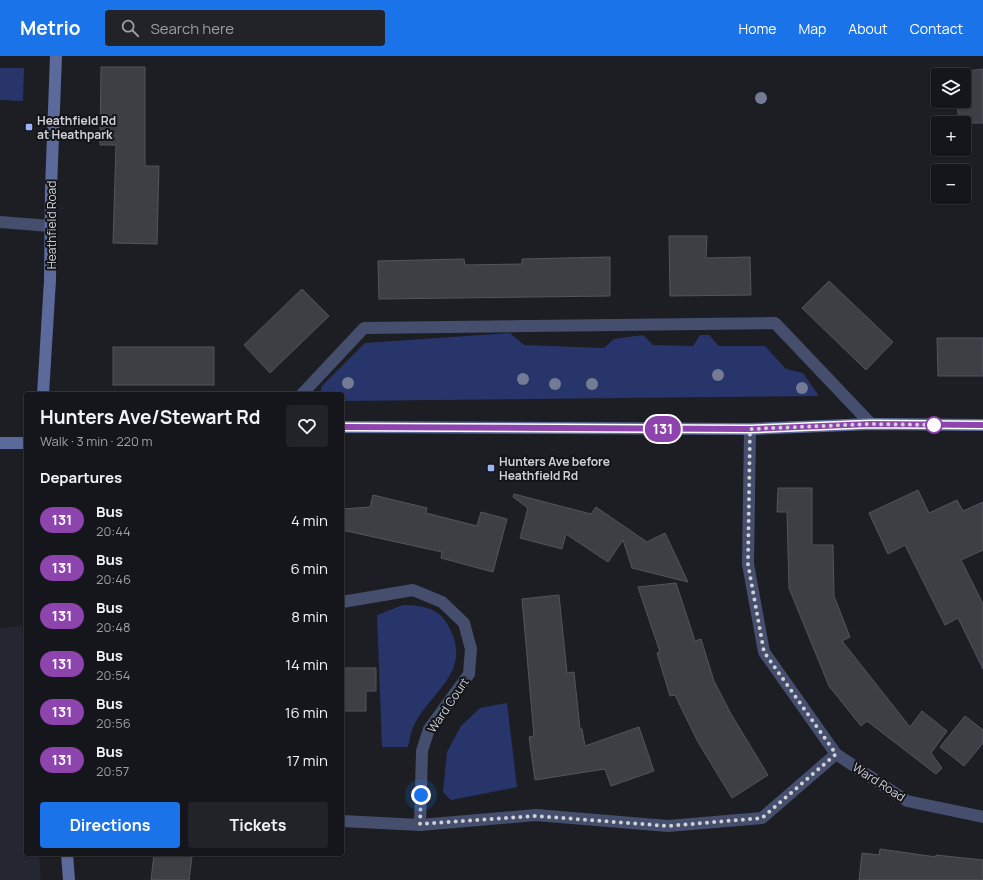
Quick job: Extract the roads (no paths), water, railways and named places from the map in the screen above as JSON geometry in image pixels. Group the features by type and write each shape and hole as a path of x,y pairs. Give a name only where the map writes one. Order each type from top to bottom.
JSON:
{"street":[{"name":"Heathfield Road","path":"43,392 50,280 50,226 56,56"},
{"path":"0,222 50,226"},
{"path":"304,392 364,328 775,324 871,424"},
{"path":"344,427 750,429 871,424 983,425"},
{"name":"Ward Road","path":"750,429 748,564 764,652 836,754 907,801 983,817"},
{"path":"0,443 24,443"},
{"name":"Ward Court","path":"344,602 413,590 442,602 464,624 471,648 469,674 429,729 422,751 420,824"},
{"path":"344,821 420,824 536,816 668,826 762,818 836,754"},
{"path":"67,856 69,880"}],"place":[{"name":"Heathfield Rd at Heathpark","path":"29,127"},
{"name":"Hunters Ave before Heathfield Rd","path":"491,468"}]}
